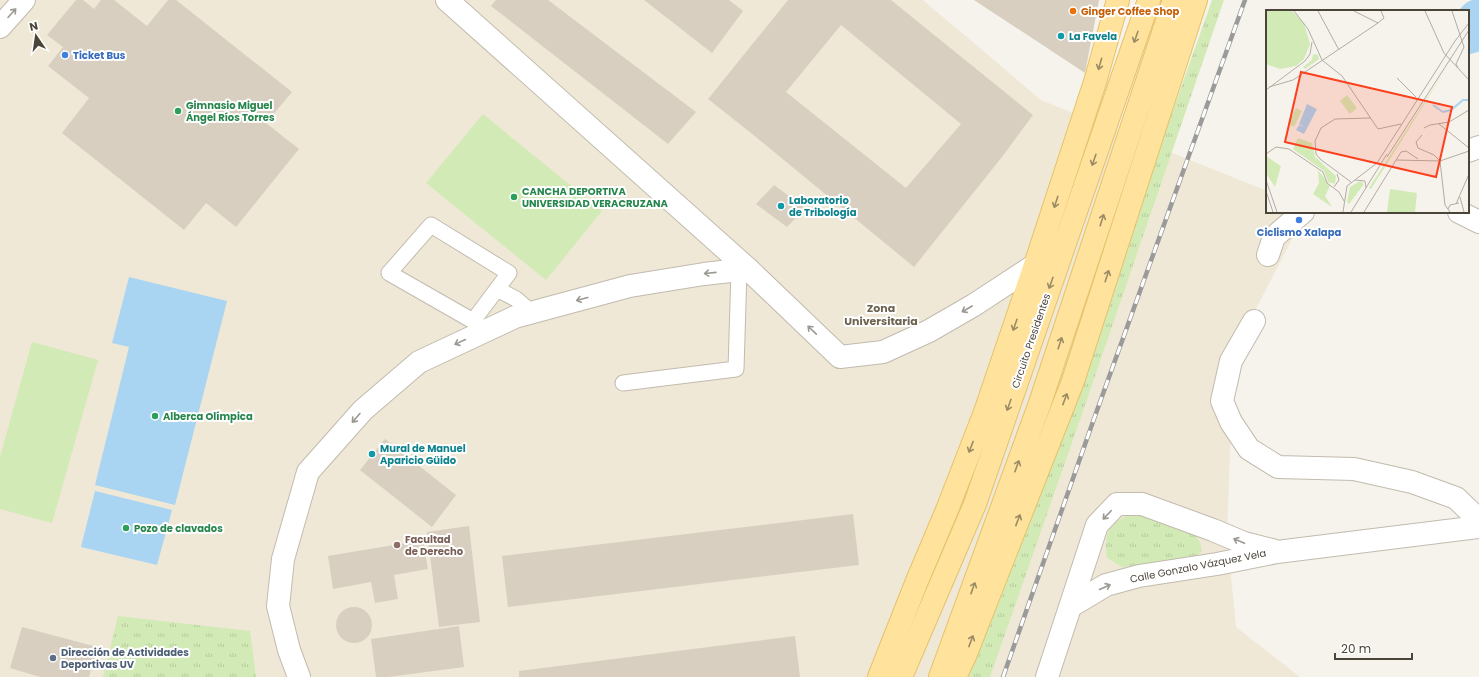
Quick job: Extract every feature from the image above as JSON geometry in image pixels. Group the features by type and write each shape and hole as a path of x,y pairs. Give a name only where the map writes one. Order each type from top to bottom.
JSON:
{"main road":[{"path":"879,677 985,412 1095,82 1118,0"},
{"name":"Circuito Presidentes","path":"901,677 975,504 1149,0"},
{"path":"940,677 1040,403 1174,0"},
{"path":"955,677 965,656 1072,381 1196,0"}],"street":[{"path":"0,27 24,0"},
{"path":"448,0 840,357 883,352 929,331 974,305 1035,265"},
{"path":"1469,151 1479,147"},
{"path":"1268,256 1274,237 1302,213"},
{"path":"1461,213 1479,222"},
{"path":"299,677 289,650 278,606 282,559 308,472 363,410 419,362 515,317 630,286 744,269"},
{"path":"1254,322 1231,360 1222,401 1231,422 1249,449 1278,467 1354,470 1412,482 1456,498 1479,520"},
{"name":"Calle Gonzalo Vázquez Vela","path":"1071,606 1097,525 1117,504 1142,504 1214,530 1244,543 1277,552"},
{"name":"Calle Gonzalo Vázquez Vela","path":"1071,606 1106,585 1139,576 1217,564 1277,552 1479,527"},
{"path":"1047,677 1071,606"}],"lane":[{"path":"431,226 509,273 497,289 473,321 389,273 431,226"},
{"path":"623,383 736,369 744,269"},
{"path":"497,289 516,299 532,313"}],"shaded area":[{"path":"0,0 923,0 1041,100 1266,191 1266,213 1305,213 1230,359 1231,423 1227,536 1236,627 1300,677 0,677"}],"green space":[{"path":"1212,0 1224,0 990,677 968,677 1006,582"},
{"name":"CANCHA DEPORTIVA UNIVERSIDAD VERACRUZANA","path":"483,114 602,211 546,280 426,183"},
{"path":"32,342 98,360 52,523 0,509 0,457"},
{"path":"1132,513 1192,531 1200,542 1202,551 1193,558 1122,567 1107,558 1107,536 1113,525"},
{"path":"118,616 250,631 256,677 103,677"}],"water":[{"name":"Alberca Olímpica","path":"129,277 227,301 175,505 95,485 129,347 112,343"},
{"name":"Pozo de clavados","path":"95,491 172,510 157,565 81,547"}],"building":[{"name":"Gimnasio Miguel Ángel Ríos Torres","path":"76,0 83,0 94,9 101,0 114,0 147,26 168,0 176,0 292,92 266,123 299,149 236,227 206,203 184,230 62,133 89,98 48,66 63,47 47,35"},
{"path":"496,0 548,0 696,112 668,144 491,6"},
{"path":"644,0 729,0 743,11 712,53"},
{"path":"788,0 891,0 1033,115 1002,157 914,267 708,99","holes":["841,25 961,124 906,188 786,92"]},
{"name":"La Favela","path":"974,0 1099,0 1085,73"},
{"name":"Laboratorio de Tribología","path":"774,185 805,208 787,227 756,204"},
{"path":"385,439 456,495 432,527 360,470"},
{"path":"853,514 859,565 508,607 502,556"},
{"path":"469,526 480,622 439,627 427,532"},
{"path":"423,540 428,569 394,575 398,599 375,603 371,582 333,589 328,556"},
{"path":"358,607 367,612 371,618 371,632 367,638 358,643 350,643 341,638 337,632 336,621 341,612 347,608"},
{"path":"459,626 464,667 388,677 376,677 371,639"},
{"name":"Dirección de Actividades Deportivas UV","path":"22,627 97,647 89,677 40,677 10,668"},
{"path":"795,636 800,677 519,677 519,671"}],"waterway":[{"path":"1469,31 1474,29 1479,22"}],"railway":[{"path":"1003,677 1095,416 1245,0"}],"place":[{"name":"Ginger Coffee Shop","path":"1073,11"},
{"name":"La Favela","path":"1061,36"},
{"name":"Ticket Bus","path":"65,55"},
{"name":"Gimnasio Miguel Ángel Ríos Torres","path":"178,111"},
{"name":"CANCHA DEPORTIVA UNIVERSIDAD VERACRUZANA","path":"514,197"},
{"name":"Laboratorio de Tribología","path":"781,206"},
{"name":"Ciclismo Xalapa","path":"1299,220"},
{"name":"Alberca Olímpica","path":"155,416"},
{"name":"Mural de Manuel Aparicio Güido","path":"372,454"},
{"name":"Pozo de clavados","path":"126,528"},
{"name":"Facultad de Derecho","path":"397,545"},
{"name":"Dirección de Actividades Deportivas UV","path":"53,658"}],"district":[{"name":"Zona Universitaria","path":"881,314"}]}
